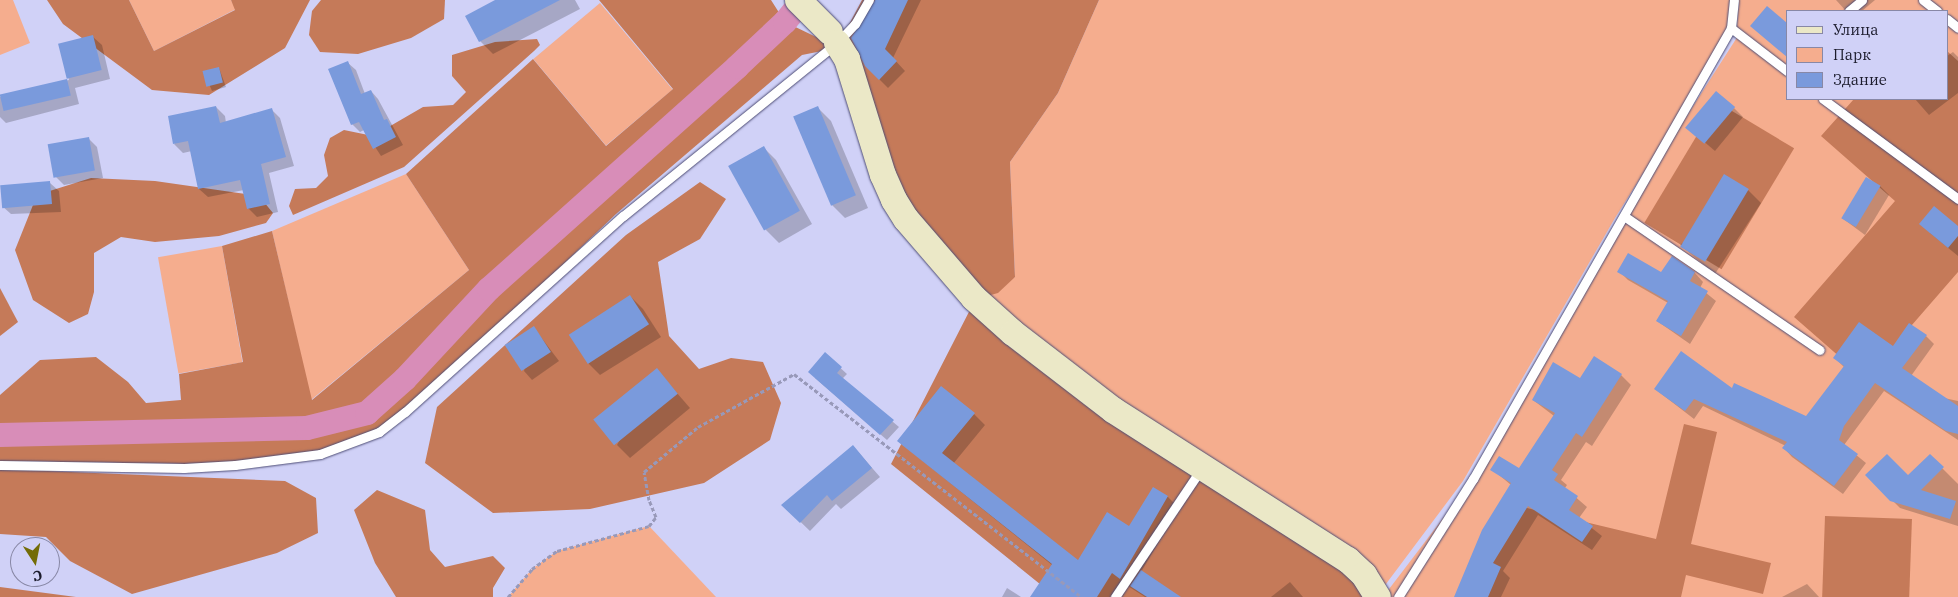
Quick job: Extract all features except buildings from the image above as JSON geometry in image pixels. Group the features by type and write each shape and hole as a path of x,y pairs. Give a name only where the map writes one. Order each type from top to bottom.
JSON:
{"street":[{"path":"798,0 834,38 847,59 883,175 906,219 993,316 1113,410 1348,560 1364,576 1378,597"}],"lane":[{"path":"0,465 184,468 235,465 320,454 350,445 379,432 405,412 623,216 834,38 854,24 869,0"},
{"path":"1398,597 1473,479 1731,28 1734,0"},
{"path":"1850,10 1862,0"},
{"path":"1923,0 1936,10"},
{"path":"1948,20 1958,28"},
{"path":"1731,28 1786,70"},
{"path":"1824,100 1958,199"},
{"path":"1624,216 1820,350"},
{"path":"1115,597 1202,467"}],"path":[{"path":"508,597 532,569 557,551 649,526 656,517 649,500 644,472 698,428 794,374 1082,597"}],"green space":[{"path":"0,0 13,0 30,43 0,55"},
{"path":"129,0 231,0 236,9 154,51"},
{"path":"1099,0 1733,0 1730,36 1615,218 1463,481 1380,592 976,299 1015,277 1010,162 1058,93"},
{"path":"1739,0 1958,0 1958,597 1383,597 1469,484 1638,192 1736,39"},
{"path":"600,3 673,90 606,145 533,59"},
{"path":"406,174 469,270 311,400 272,231"},
{"path":"222,246 242,362 178,373 158,257"},
{"path":"649,526 716,597 508,597 532,569 557,551"}],"shaded area":[{"path":"47,0 129,0 154,51 235,10 231,0 310,0 285,48 209,95 152,90 63,24"},
{"path":"321,0 445,0 444,19 411,38 358,54 320,52 309,35 312,11"},
{"path":"599,0 771,0 785,22 837,47 862,0 1099,0 1058,93 1010,162 1015,277 998,293 976,299 1345,562 1378,597 1056,597 891,464 973,304 895,209 837,48 802,55 616,214 400,420 345,449 280,461 186,464 0,461 0,395 40,360 96,357 128,382 146,403 181,400 179,374 243,362 222,246 272,231 312,400 469,270 406,174 533,59 606,146 673,89"},
{"path":"537,39 540,45 534,51 404,167 293,215 289,206 295,189 316,188 328,176 324,155 330,138 344,130 373,136 423,107 453,105 466,92 452,76 452,55 495,42"},
{"path":"1948,52 1958,61 1958,272 1865,379 1794,317 1895,201 1821,136 1853,100 1948,100"},
{"path":"1717,102 1794,148 1722,269 1644,223"},
{"path":"91,178 155,181 259,196 273,213 266,223 219,236 155,242 121,237 94,253 94,292 88,314 69,323 33,300 15,250 37,195"},
{"path":"700,182 726,199 700,239 658,262 669,336 699,369 731,358 763,362 781,403 770,440 704,483 590,509 493,513 425,463 437,407 626,235"},
{"path":"0,288 18,322 0,336"},
{"path":"1684,424 1717,432 1691,544 1771,563 1763,594 1686,575 1681,597 1484,597 1506,503 1656,539"},
{"path":"0,469 285,481 316,498 318,533 277,553 132,594 70,561 60,551 60,537 0,534"},
{"path":"377,490 425,510 430,550 445,567 493,556 505,568 493,588 493,597 396,597 375,563 354,510"},
{"path":"1825,516 1912,519 1909,597 1822,597"},
{"path":"0,587 76,597 0,597"}],"waterway":[{"path":"0,435 307,428 367,413 405,379 489,289 737,67 785,22 803,0"}]}
